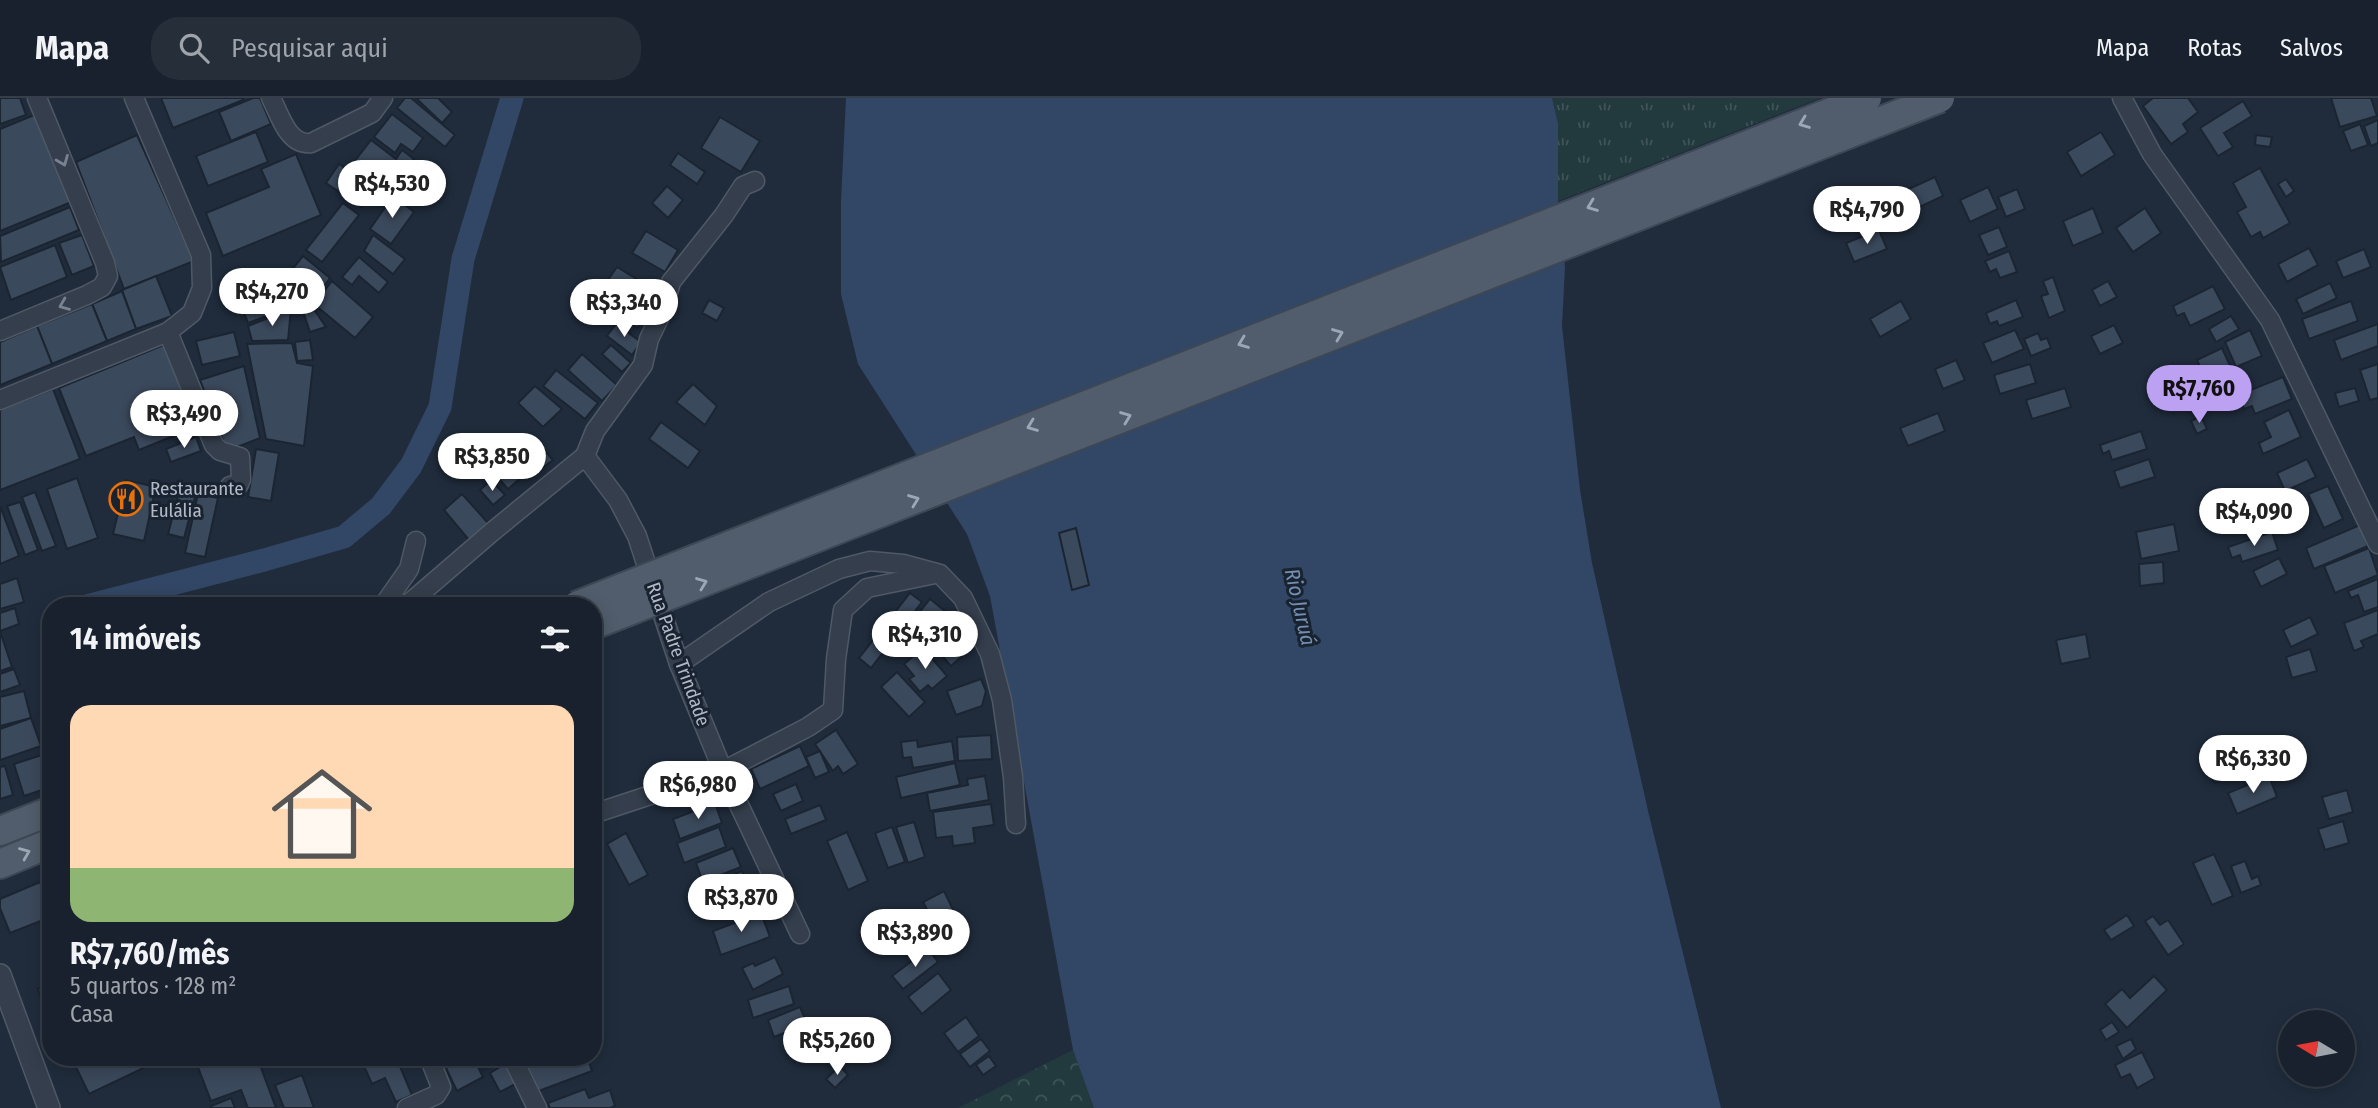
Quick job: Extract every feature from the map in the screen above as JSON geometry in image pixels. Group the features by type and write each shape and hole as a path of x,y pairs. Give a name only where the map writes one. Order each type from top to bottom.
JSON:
{"main road":[{"path":"599,597 1867,98"},
{"path":"602,621 1940,98"},
{"path":"0,831 42,815"},
{"path":"0,864 42,847"}],"street":[{"path":"0,331 87,295 102,287 108,276 37,98"},
{"path":"0,400 168,332 192,313 202,288 201,255 134,98"},
{"path":"271,98 290,136 304,144 311,143 380,104"},
{"path":"2122,98 2152,154 2270,320 2378,544"},
{"path":"416,597 481,540 585,456 595,431 643,365 649,340 663,310 671,282 724,215 743,186 755,181"},
{"path":"168,332 214,444 220,451 236,455 242,461 239,484 230,486"},
{"name":"Rua Padre Trindade","path":"585,456 618,500 637,536 679,664 723,771 800,934"},
{"path":"389,597 409,569 416,541"},
{"path":"679,664 769,602 839,569 870,561 903,564 940,573 963,598 990,654 1002,700 1013,777 1016,824"},
{"path":"602,811 723,771 808,727 833,710 843,610 867,588 940,573"},
{"path":"0,975 49,1108"},
{"path":"407,1108 436,1095 441,1087 433,1066"},
{"path":"516,1066 537,1108"}],"green space":[{"path":"1552,98 1820,98 1558,201 1558,123"},
{"path":"1073,1050 1094,1108 958,1108"}],"water":[{"name":"Rio Juruá","path":"846,98 1552,98 1558,123 1558,201 1565,267 1562,326 1580,490 1592,563 1649,815 1721,1108 1094,1108 1073,1050 990,596 967,534 858,364 841,294 841,201"}],"building":[{"path":"0,98 20,98 26,115 0,124"},
{"path":"161,98 243,98 243,100 173,128"},
{"path":"253,98 260,98 271,124 231,141 219,112"},
{"path":"405,98 411,98 455,135 445,147 397,108"},
{"path":"416,98 438,98 452,112 442,123"},
{"path":"2153,98 2188,98 2198,112 2183,124 2188,132 2171,144 2143,106"},
{"path":"2331,98 2371,98 2377,116 2340,127"},
{"path":"2243,101 2252,116 2224,133 2233,147 2218,156 2200,128"},
{"path":"39,113 74,201 0,231 0,129"},
{"path":"392,114 423,138 413,152 401,144 395,153 374,137"},
{"path":"720,117 760,141 741,172 701,148"},
{"path":"2378,120 2378,143 2371,146 2364,126"},
{"path":"2360,124 2368,145 2351,151 2343,131"},
{"path":"256,132 268,162 208,186 196,156"},
{"path":"2101,132 2115,155 2081,176 2067,152"},
{"path":"137,135 194,261 124,289 76,162"},
{"path":"2256,135 2272,137 2270,147 2255,145"},
{"path":"371,140 396,159 402,150 414,159 408,166 416,172 407,185 392,173 381,188 351,166"},
{"path":"678,153 705,172 697,184 670,165"},
{"path":"296,154 321,215 223,256 206,213 269,187 261,169"},
{"path":"339,164 375,188 362,207 326,183"},
{"path":"2260,168 2290,223 2263,238 2260,232 2251,237 2237,212 2246,207 2233,183"},
{"path":"1935,177 1943,196 1911,211 1902,192"},
{"path":"2286,179 2294,191 2286,197 2278,184"},
{"path":"667,186 683,200 668,218 652,203"},
{"path":"1988,187 1998,209 1970,222 1960,200"},
{"path":"2017,189 2025,209 2006,217 1998,197"},
{"path":"393,196 414,212 391,244 370,229"},
{"path":"343,203 359,215 322,262 306,250"},
{"path":"70,207 79,230 1,262 0,236"},
{"path":"2093,208 2103,233 2073,246 2063,221"},
{"path":"2145,208 2161,233 2133,252 2116,228"},
{"path":"1999,227 2007,247 1988,255 1979,235"},
{"path":"1879,230 1887,249 1854,262 1846,243"},
{"path":"646,231 678,250 665,272 632,253"},
{"path":"82,235 94,266 72,275 59,243"},
{"path":"373,235 405,259 393,274 364,251"},
{"path":"55,245 67,277 11,300 0,267"},
{"path":"2309,248 2318,265 2287,282 2278,264"},
{"path":"2364,249 2371,267 2343,278 2336,261"},
{"path":"2009,251 2017,272 2000,278 1996,269 1990,272 1985,261"},
{"path":"303,256 330,278 318,294 290,272"},
{"path":"359,257 388,282 379,293 359,276 352,285 342,277"},
{"path":"617,267 648,286 636,304 605,284"},
{"path":"156,276 172,316 136,329 122,290"},
{"path":"291,276 314,295 311,305 326,327 310,332"},
{"path":"2053,277 2065,311 2049,318 2041,296 2048,294 2043,281"},
{"path":"332,281 373,317 355,338 314,304"},
{"path":"2108,281 2117,297 2100,306 2092,290"},
{"path":"2330,283 2337,298 2303,314 2296,299"},
{"path":"283,284 291,307 248,323 239,301"},
{"path":"2213,286 2225,309 2190,326 2184,313 2177,316 2173,306"},
{"path":"122,291 136,329 107,341 92,304"},
{"path":"709,300 724,308 717,321 702,313"},
{"path":"2016,300 2023,317 1999,326 1997,321 1990,324 1986,313"},
{"path":"619,301 643,321 637,328 613,309"},
{"path":"1901,301 1911,319 1880,337 1870,319"},
{"path":"2351,301 2358,321 2309,339 2302,319"},
{"path":"92,304 107,341 52,364 37,326"},
{"path":"291,309 288,340 252,341 248,326"},
{"path":"2231,316 2239,329 2216,342 2209,329"},
{"path":"616,324 641,342 632,355 607,336"},
{"path":"2378,324 2378,346 2341,360 2334,340"},
{"path":"2114,325 2123,343 2100,354 2091,336"},
{"path":"37,326 52,364 0,385 0,342"},
{"path":"2015,330 2024,349 1992,363 1983,343"},
{"path":"2250,330 2262,356 2236,367 2225,342"},
{"path":"234,332 240,356 202,365 196,341"},
{"path":"2038,333 2041,340 2047,338 2051,348 2031,356 2024,339"},
{"path":"310,340 313,360 297,361 295,342"},
{"path":"292,343 297,363 313,366 304,446 266,439 247,344"},
{"path":"166,344 198,426 139,450 134,437 86,456 59,388"},
{"path":"611,345 631,363 622,372 602,354"},
{"path":"2222,348 2231,368 2218,375 2215,369 2204,375 2197,360"},
{"path":"582,354 617,385 602,401 568,370"},
{"path":"1956,360 1965,380 1943,389 1935,369"},
{"path":"2030,364 2036,383 2000,394 1994,375"},
{"path":"2378,364 2378,398 2370,400 2360,370"},
{"path":"244,366 260,438 227,451 200,380"},
{"path":"556,370 598,403 585,419 543,386"},
{"path":"2283,377 2292,399 2255,414 2252,406 2244,409 2238,395"},
{"path":"693,384 717,406 705,425 676,402"},
{"path":"535,386 562,409 543,427 518,403"},
{"path":"2065,388 2071,407 2032,419 2026,400"},
{"path":"2355,388 2359,401 2339,407 2335,393"},
{"path":"53,389 80,459 0,490 0,410"},
{"path":"2289,410 2301,437 2263,454 2259,443 2271,437 2264,422"},
{"path":"1938,413 1945,431 1908,446 1900,428"},
{"path":"2201,416 2207,429 2197,434 2191,421"},
{"path":"661,422 700,451 688,468 649,439"},
{"path":"2141,431 2147,449 2112,460 2109,451 2103,454 2100,445"},
{"path":"196,437 201,451 171,462 166,449"},
{"path":"536,440 553,460 541,469 524,449"},
{"path":"498,445 525,474 508,489 482,460"},
{"path":"256,449 279,453 271,501 248,497"},
{"path":"2149,459 2155,477 2120,488 2114,471"},
{"path":"2307,459 2316,477 2285,491 2277,473"},
{"path":"77,478 98,538 67,549 47,489"},
{"path":"126,480 156,487 144,541 113,534"},
{"path":"491,480 505,495 493,505 480,490"},
{"path":"2328,486 2343,519 2324,528 2308,494"},
{"path":"180,489 196,493 184,538 168,534"},
{"path":"35,492 56,546 42,551 22,497"},
{"path":"198,494 218,498 205,557 185,553"},
{"path":"462,494 488,523 469,540 444,510"},
{"path":"2297,494 2303,509 2258,528 2252,513"},
{"path":"20,502 38,550 25,555 7,506"},
{"path":"0,506 19,556 0,564"},
{"path":"2174,524 2179,551 2141,559 2136,532"},
{"path":"2360,525 2368,546 2314,569 2306,548"},
{"path":"1076,528 1089,585 1072,590 1059,533"},
{"path":"2272,532 2278,550 2242,562 2240,555 2232,558 2228,547"},
{"path":"2369,548 2378,575 2335,593 2324,566"},
{"path":"2279,558 2287,574 2261,587 2253,571"},
{"path":"2163,562 2164,583 2140,586 2139,564"},
{"path":"17,578 24,602 0,609 0,584"},
{"path":"2378,579 2378,607 2364,612 2358,595 2351,598 2348,591"},
{"path":"910,593 922,602 871,668 859,658"},
{"path":"930,599 945,611 911,653 896,642"},
{"path":"15,608 19,624 0,631 0,613"},
{"path":"2378,610 2378,634 2361,641 2364,647 2354,651 2344,623"},
{"path":"2310,617 2318,634 2291,647 2283,630"},
{"path":"952,624 972,647 951,666 937,650 932,654 927,647"},
{"path":"0,631 12,667 0,671"},
{"path":"2086,634 2090,658 2061,664 2056,640"},
{"path":"923,648 947,676 932,689 928,685 920,692 909,679 914,676 904,664"},
{"path":"2310,649 2317,671 2292,678 2286,657"},
{"path":"14,669 20,685 0,692 0,674"},
{"path":"897,672 925,702 909,717 881,687"},
{"path":"981,679 986,691 982,706 956,715 947,691"},
{"path":"24,691 31,718 0,726 0,697"},
{"path":"31,718 41,746 0,760 0,729"},
{"path":"836,730 858,764 843,774 838,766 833,771 815,744"},
{"path":"991,735 992,759 958,761 957,737"},
{"path":"917,740 918,747 952,741 955,761 913,768 911,757 903,758 901,742"},
{"path":"2236,742 2240,752 2261,742 2268,759 2214,783 2203,757"},
{"path":"800,746 809,766 760,789 751,769"},
{"path":"820,751 829,772 815,778 806,757"},
{"path":"42,755 42,790 24,796 14,764"},
{"path":"955,763 960,785 901,798 896,777"},
{"path":"5,766 13,795 0,799 0,767"},
{"path":"985,776 989,800 930,811 927,793 968,785 967,779"},
{"path":"2269,776 2277,797 2237,814 2228,793"},
{"path":"796,784 803,801 781,811 773,794"},
{"path":"2347,790 2353,812 2329,819 2322,797"},
{"path":"715,803 722,823 680,839 673,819"},
{"path":"991,804 994,825 973,828 975,843 953,846 952,836 936,838 933,812"},
{"path":"820,805 826,820 791,834 785,819"},
{"path":"2343,821 2349,843 2325,850 2318,829"},
{"path":"914,822 925,857 908,863 896,827"},
{"path":"719,827 726,847 684,863 677,843"},
{"path":"892,827 905,862 888,868 875,833"},
{"path":"847,832 868,881 848,890 827,841"},
{"path":"626,833 648,875 629,885 607,844"},
{"path":"733,848 741,867 703,882 696,863"},
{"path":"2214,854 2233,896 2212,905 2193,863"},
{"path":"2245,861 2252,879 2258,876 2261,885 2241,893 2231,866"},
{"path":"742,871 749,891 704,908 697,888"},
{"path":"40,882 42,921 10,933 0,908 0,899"},
{"path":"944,891 956,916 936,926 923,902"},
{"path":"761,913 770,937 721,955 713,931"},
{"path":"2127,915 2134,926 2111,940 2104,930"},
{"path":"2153,916 2160,925 2168,920 2184,944 2168,955 2145,921"},
{"path":"888,918 897,933 870,951 860,935"},
{"path":"928,949 938,962 903,989 892,976"},
{"path":"775,957 783,974 753,990 742,968 753,963 755,966"},
{"path":"938,973 951,990 922,1014 908,997"},
{"path":"2154,976 2167,990 2127,1028 2105,1004 2122,989 2130,998"},
{"path":"789,986 794,1004 753,1018 748,1000"},
{"path":"800,1007 807,1024 774,1037 768,1020"},
{"path":"966,1017 979,1036 958,1052 944,1033"},
{"path":"2112,1022 2119,1032 2106,1040 2100,1030"},
{"path":"981,1039 990,1051 970,1067 960,1054"},
{"path":"2131,1039 2136,1049 2123,1059 2116,1046"},
{"path":"2142,1052 2155,1078 2137,1088 2130,1074 2121,1078 2115,1065"},
{"path":"989,1056 996,1066 983,1075 976,1065"},
{"path":"75,1066 148,1066 89,1094"},
{"path":"197,1066 260,1066 276,1108 248,1108 241,1090 211,1101"},
{"path":"364,1066 400,1066 412,1095 396,1102 385,1078 372,1084"},
{"path":"478,1066 483,1077 457,1091 446,1068"},
{"path":"502,1066 513,1066 521,1081 500,1092 490,1073"},
{"path":"590,1066 592,1071 536,1092 526,1067"},
{"path":"840,1066 848,1075 835,1088 826,1079"},
{"path":"302,1075 314,1108 284,1108 275,1085"},
{"path":"585,1089 589,1098 610,1090 615,1106 550,1108 548,1103"},
{"path":"231,1098 235,1108 211,1106"}],"waterway":[{"path":"122,597 344,537 381,506 411,466 440,407 463,259 512,98"}],"place":[{"name":"Restaurante Eulália","path":"126,499"}]}
